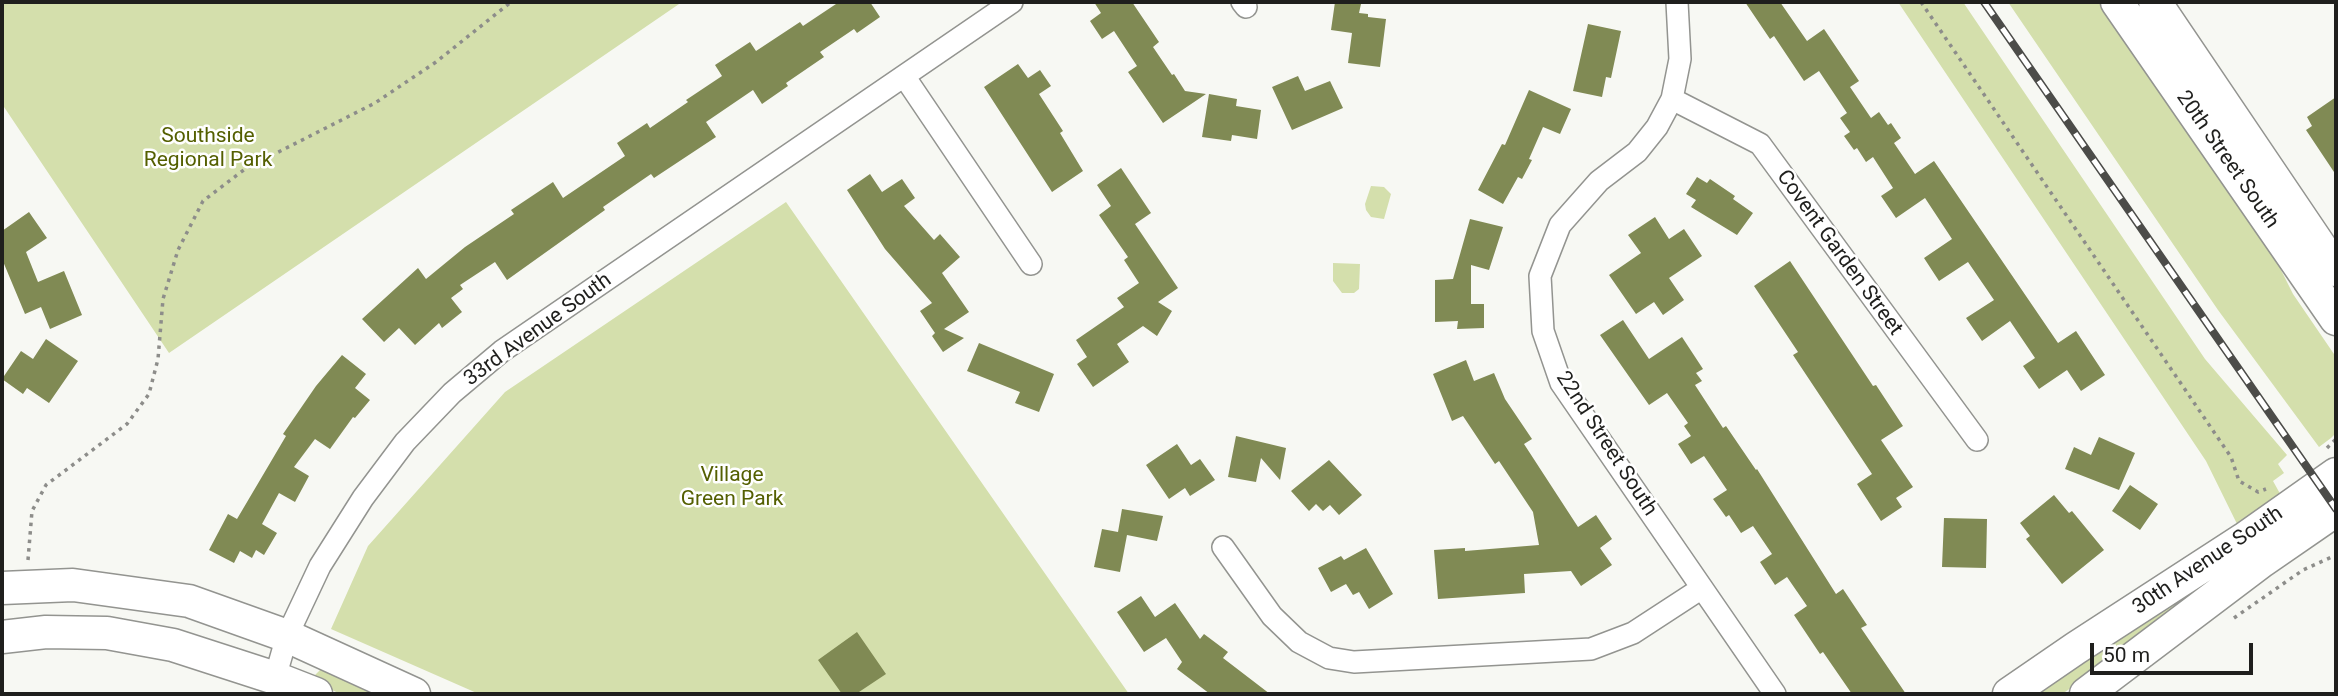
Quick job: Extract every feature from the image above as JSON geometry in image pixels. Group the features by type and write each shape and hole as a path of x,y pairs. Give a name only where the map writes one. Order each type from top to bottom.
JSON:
{"street":[{"name":"33rd Avenue South","path":"275,678 286,636 320,566 363,498 405,442 452,393 502,351 1012,2"},
{"name":"22nd Street South","path":"1677,2 1680,60 1672,99 1657,127 1637,152 1600,181 1560,225 1540,276 1543,331 1561,383 1775,694"},
{"name":"20th Street South","path":"2117,2 2187,76 2336,270"},
{"name":"20th Street South","path":"2155,2 2187,76 2336,319"},
{"path":"904,76 1031,264"},
{"name":"Covent Garden Street","path":"1672,99 1760,145 1977,440"},
{"name":"30th Avenue South","path":"2009,694 2244,539 2331,461"},
{"path":"2086,694 2262,561 2336,510"},
{"path":"1223,547 1272,616 1299,642 1329,658 1354,662 1591,649 1633,633 1702,588"},
{"path":"2,588 73,585 189,601 286,636 414,694"},
{"path":"2,637 46,632 107,633 173,645 316,694"}],"path":[{"path":"27,568 32,511 46,485 127,424 149,394 158,359 163,299 178,250 203,201 245,169 375,103 436,62 511,2"},
{"path":"1921,2 2231,457 2239,481 2258,492 2276,485"},
{"path":"2331,461 2336,439"},
{"path":"2229,621 2303,570 2336,555"}],"green space":[{"name":"Southside Regional Park","path":"2,2 682,2 169,353 2,104"},
{"path":"1898,2 1963,2 2205,359 2287,455 2278,464 2284,473 2273,481 2283,499 2239,528 2206,461"},
{"path":"2008,2 2103,2 2267,242 2293,294 2336,357 2336,433 2319,447 2218,310"},
{"path":"1371,186 1384,187 1391,194 1384,219 1371,217 1366,210 1365,204"},
{"name":"Village Green Park","path":"786,202 1129,694 479,694 331,629 368,546 505,392"},
{"path":"1333,263 1360,264 1359,289 1354,293 1342,293 1333,281"},
{"path":"2202,581 2206,586 2120,655 2062,694 2037,694 2052,682"},
{"path":"321,669 381,694 341,694 318,684 315,675"}],"building":[{"path":"839,2 870,2 880,17 857,33 854,29 820,52 824,57 786,83 788,86 762,104 753,90 706,122 716,137 654,178 651,174 507,280 495,262 460,285 463,289 451,298 462,312 442,328 439,323 415,345 399,328 384,342 362,319 418,268 426,279 465,247 514,214 511,210 553,182 563,198 625,156 617,143 647,123 650,128 722,76 715,65 750,42 756,51 800,22 803,26"},
{"path":"1094,2 1132,2 1159,42 1153,47 1172,75 1174,74 1185,91 1206,94 1163,123 1128,72 1137,66 1114,31 1102,39 1090,21 1101,13"},
{"path":"1335,2 1361,4 1359,13 1386,19 1380,67 1348,63 1352,33 1331,30"},
{"path":"1745,2 1780,2 1807,41 1824,29 1859,81 1850,87 1871,118 1879,112 1888,125 1891,123 1901,138 1894,143 1915,174 1934,161 2058,343 2076,331 2105,375 2081,391 2067,370 2039,389 2023,366 2035,358 2010,321 1982,341 1966,318 1994,300 1968,262 1939,281 1924,258 1952,239 1925,198 1896,218 1881,196 1893,188 1873,157 1866,162 1857,148 1854,150 1844,136 1850,132 1840,118 1847,113 1819,71 1804,81 1774,36 1770,39"},
{"path":"1588,24 1621,31 1611,78 1606,77 1602,97 1573,91"},
{"path":"1018,64 1028,78 1040,70 1051,86 1039,94 1063,131 1060,133 1083,171 1052,192 984,87"},
{"path":"1298,76 1305,91 1330,81 1343,108 1292,130 1272,87"},
{"path":"1529,90 1571,109 1560,134 1543,127 1529,159 1532,160 1522,179 1518,177 1503,204 1478,190 1502,144 1505,145"},
{"path":"1209,94 1237,99 1236,106 1261,110 1257,139 1232,135 1231,141 1202,137"},
{"path":"2336,97 2336,175 2306,130 2312,126 2307,117"},
{"path":"1121,168 1151,213 1135,224 1178,288 1158,302 1172,311 1157,336 1143,326 1117,344 1129,362 1093,387 1077,364 1087,357 1076,340 1124,307 1117,298 1139,283 1124,260 1128,257 1099,215 1111,206 1097,185"},
{"path":"870,174 882,192 902,179 915,198 904,206 934,240 940,234 960,257 942,273 969,312 944,329 964,338 943,352 932,336 935,333 920,311 932,303 885,249 847,190"},
{"path":"1697,177 1707,183 1710,179 1735,196 1733,199 1753,213 1737,235 1691,207 1696,200 1686,194"},
{"path":"29,212 47,238 26,252 38,282 64,271 82,315 50,329 41,307 25,314 2,259 2,231"},
{"path":"1655,217 1669,239 1684,229 1702,256 1669,278 1684,300 1663,315 1654,302 1636,314 1609,275 1641,253 1628,235"},
{"path":"1470,219 1503,227 1489,270 1471,265 1471,304 1484,304 1484,328 1457,329 1458,321 1435,322 1435,280 1453,279"},
{"path":"1790,261 1873,386 1876,385 1903,426 1881,440 1913,487 1896,498 1902,507 1881,521 1857,484 1872,474 1793,355 1798,352 1754,286"},
{"path":"1623,320 1649,359 1682,337 1703,369 1696,373 1702,381 1695,385 1723,428 1726,426 1757,469 1836,594 1843,589 1867,625 1861,628 1906,694 1852,694 1823,652 1820,654 1794,615 1807,606 1787,577 1775,585 1760,562 1772,554 1753,526 1741,533 1729,515 1726,517 1713,499 1727,490 1704,456 1691,464 1678,444 1691,436 1684,426 1688,423 1667,393 1649,405 1600,335"},
{"path":"46,339 78,361 49,403 27,388 23,394 2,379 21,351 33,359"},
{"path":"979,343 1054,374 1039,412 1015,403 1020,392 967,371"},
{"path":"342,355 366,374 355,388 370,400 355,418 353,417 330,449 315,439 294,467 309,476 295,502 279,493 262,524 277,533 264,555 256,550 252,558 240,551 234,563 209,550 228,514 237,519 286,436 283,434 316,386"},
{"path":"1466,360 1474,381 1494,373 1505,399 1532,439 1524,444 1578,527 1596,515 1612,539 1600,548 1612,565 1581,586 1571,571 1524,574 1525,593 1438,599 1434,550 1465,548 1465,551 1539,545 1533,512 1499,461 1495,464 1463,416 1452,421 1433,374"},
{"path":"1236,436 1286,448 1280,480 1261,458 1256,482 1228,477"},
{"path":"2099,437 2135,453 2119,490 2065,469 2074,447 2091,455"},
{"path":"1177,444 1191,465 1200,459 1215,480 1190,496 1185,488 1169,499 1146,465"},
{"path":"1329,460 1362,495 1339,515 1330,505 1323,511 1316,504 1309,511 1291,491"},
{"path":"2130,485 2158,504 2140,530 2112,511"},
{"path":"2054,495 2069,513 2072,511 2104,550 2062,584 2026,539 2030,536 2020,523"},
{"path":"1122,509 1163,516 1157,541 1127,535 1120,572 1094,567 1102,529 1118,532"},
{"path":"1944,518 1987,519 1986,568 1942,567"},
{"path":"1366,548 1393,594 1369,609 1359,592 1353,595 1346,584 1331,592 1318,568 1341,556 1344,560"},
{"path":"1141,596 1155,617 1175,603 1200,639 1204,634 1228,652 1223,658 1270,694 1210,694 1177,669 1182,662 1166,638 1144,652 1117,612"},
{"path":"857,632 886,674 856,694 842,694 818,660"}],"railway":[{"path":"1984,2 2336,509"}]}
